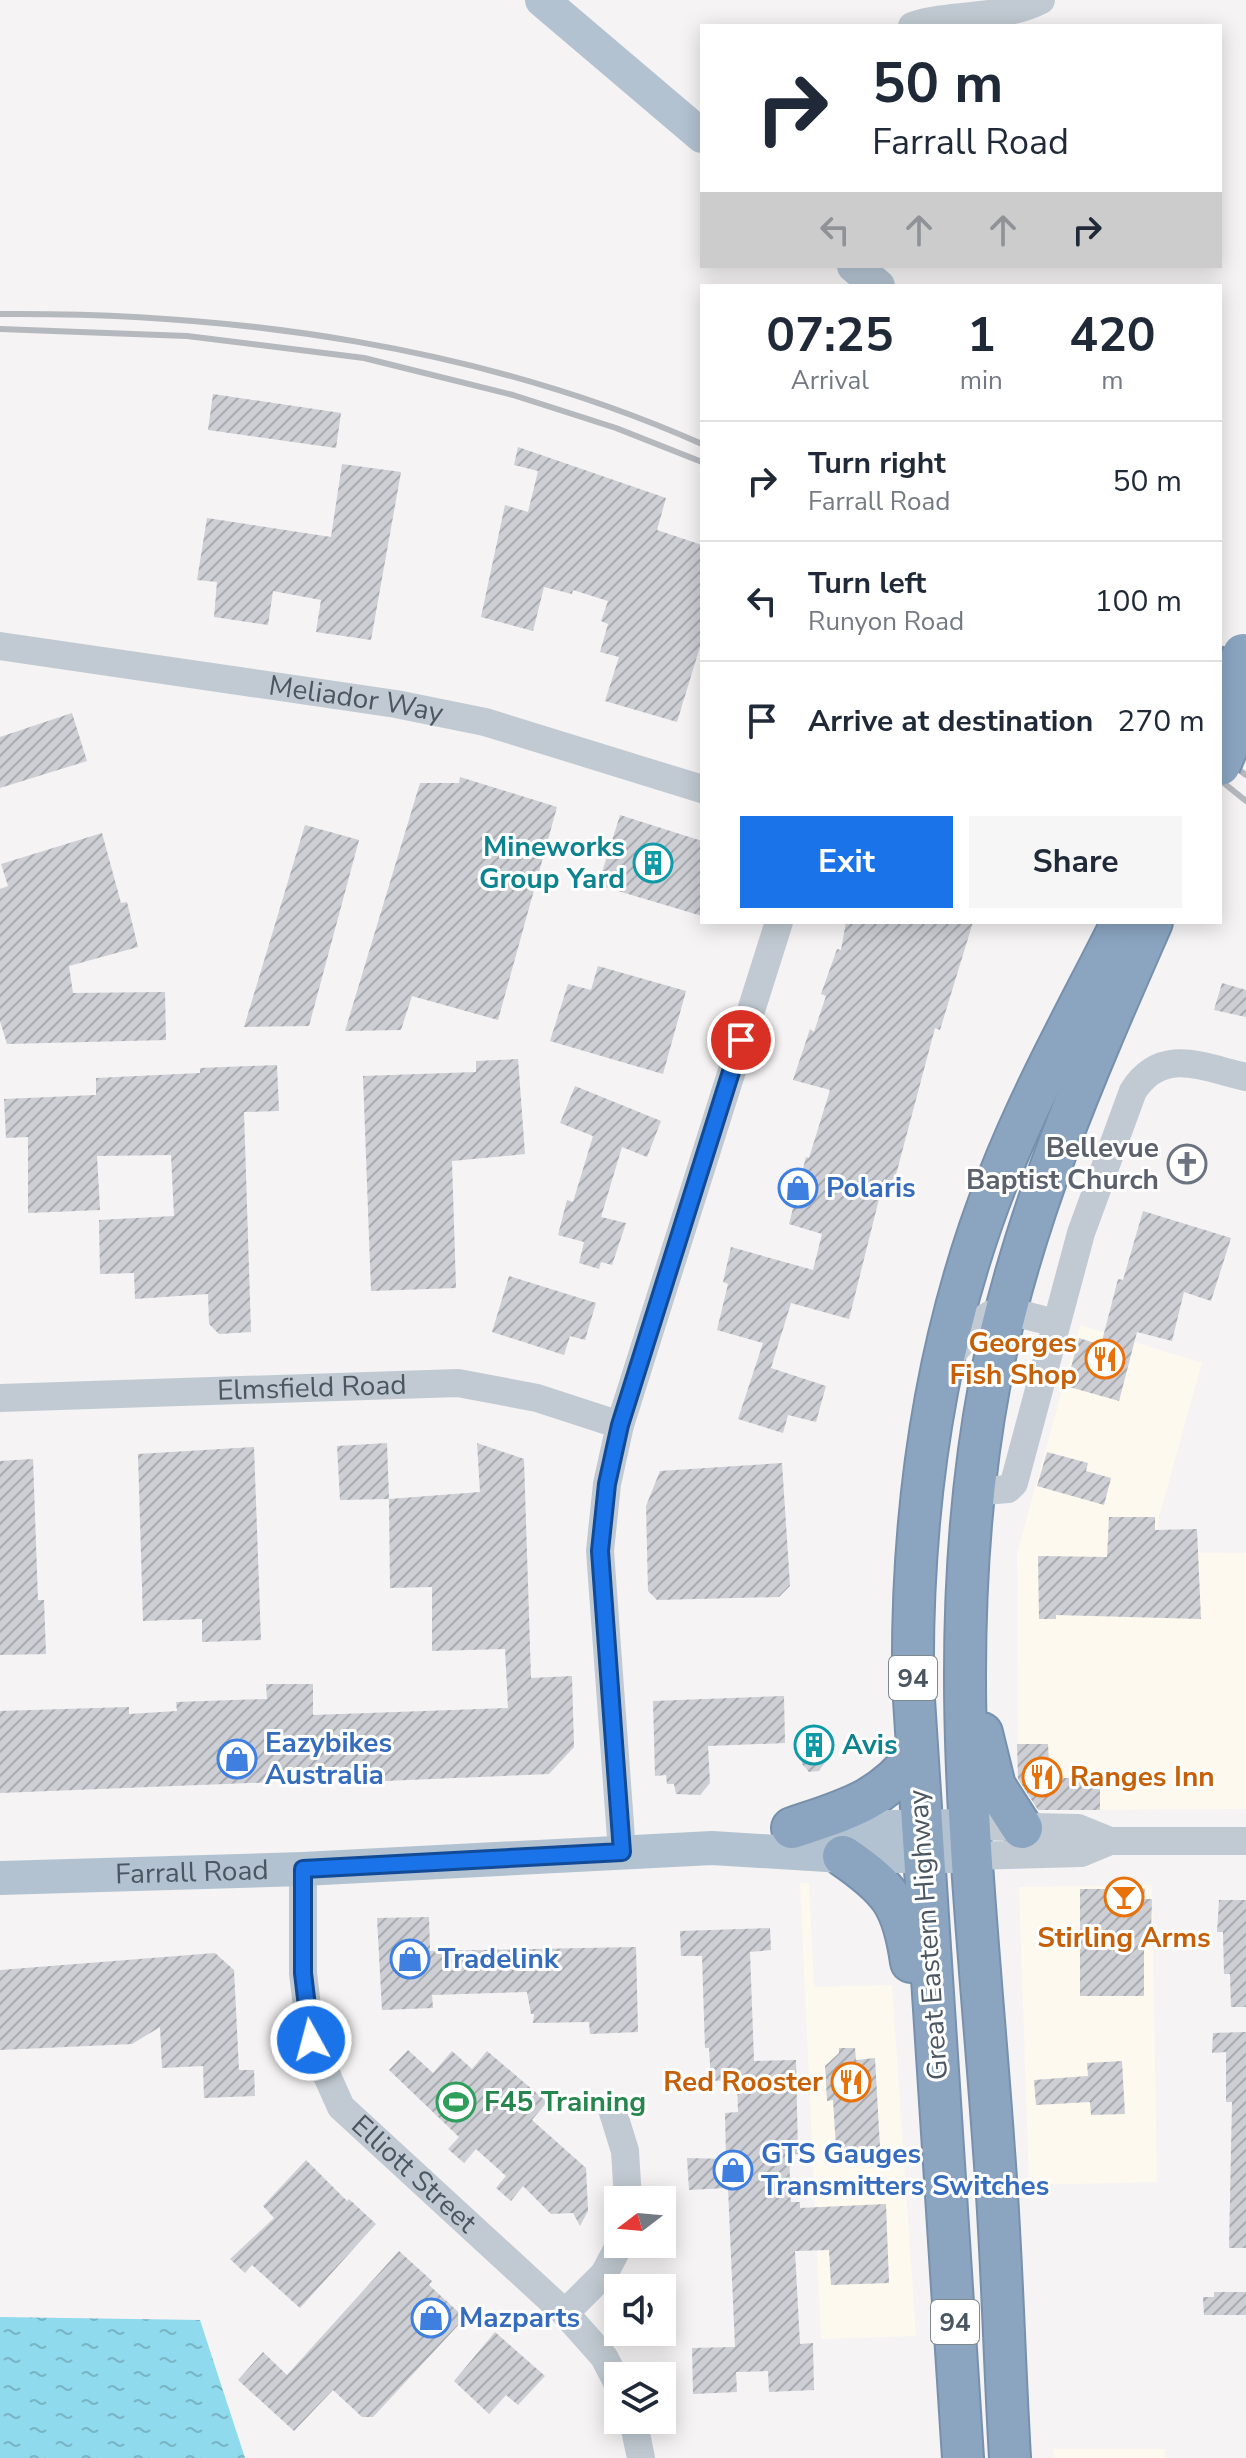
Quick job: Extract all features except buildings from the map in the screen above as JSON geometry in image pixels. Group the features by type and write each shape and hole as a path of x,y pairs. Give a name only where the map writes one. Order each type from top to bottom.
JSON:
{"highway":[{"path":"1222,704 1245,651"},
{"path":"1222,760 1246,703"},
{"name":"Great Eastern Highway","path":"963,2458 917,1754 913,1573 920,1489 942,1366 972,1252 999,1177 1121,924"},
{"name":"Great Eastern Highway","path":"1010,2458 995,2153 968,1841 965,1622 972,1492 990,1381 1022,1248 1068,1122 1151,924"},
{"path":"965,1698 978,1717 995,1786 1022,1828"},
{"path":"792,1828 876,1796 899,1778 917,1754"},
{"path":"843,1856 868,1873 905,1920 916,1997 935,2063"}],"main road":[{"path":"542,0 700,134"},
{"path":"856,268 876,284"},
{"path":"1222,697 1246,716"},
{"name":"Farrall Road","path":"719,1848 792,1828 923,1842 968,1841"},
{"name":"Farrall Road","path":"0,1878 303,1869 719,1848 843,1856 923,1842"}],"street":[{"path":"918,24 935,18 1025,8 1041,0"},
{"name":"Meliador Way","path":"0,646 381,702 485,722 700,788"},
{"path":"622,1852 600,1551 607,1484 620,1425 778,924"},
{"path":"972,1492 1008,1489 1014,1483 1081,1233 1133,1091 1145,1072 1165,1064 1191,1064 1246,1077"},
{"path":"942,1366 990,1312 1006,1309 1055,1323"},
{"name":"Elmsfield Road","path":"0,1398 458,1383 537,1398 620,1425"},
{"path":"968,1841 1022,1828 1078,1828 1110,1841 1246,1841"},
{"path":"968,1841 1081,1853 1110,1841"},
{"name":"Elliott Street","path":"303,1869 303,1973 311,2040 341,2107 565,2313 607,2362"},
{"path":"612,2109 625,2151 627,2186"},
{"path":"565,2313 604,2274 613,2258"},
{"path":"636,2434 641,2458"}],"shaded area":[{"path":"1080,1325 1202,1363 1159,1517 1156,1552 1246,1553 1246,1809 1029,1810 1018,1799 1017,1553"},
{"path":"800,1883 809,1883 814,1987 892,1985 916,2336 821,2339"},
{"path":"1152,1885 1157,2182 1029,2185 1019,1887"},
{"path":"1053,2449 1165,2449 1165,2458 1054,2458"}],"water":[{"path":"0,2317 200,2320 245,2458 0,2458"}],"railway":[{"path":"0,314 179,320 358,342 533,382 619,410 700,443"},
{"path":"0,329 187,336 364,358 513,395 616,428 700,461"},
{"path":"1222,757 1246,775"},
{"path":"1222,782 1246,801"}],"place":[{"name":"Mineworks Group Yard","path":"653,863"},
{"name":"Bellevue Baptist Church","path":"1187,1164"},
{"name":"Polaris","path":"798,1188"},
{"name":"Georges Fish Shop","path":"1105,1359"},
{"name":"Avis","path":"814,1745"},
{"name":"Eazybikes Australia","path":"237,1759"},
{"name":"Ranges Inn","path":"1042,1777"},
{"name":"Stirling Arms","path":"1124,1897"},
{"name":"Tradelink","path":"410,1959"},
{"name":"Red Rooster","path":"851,2082"},
{"name":"F45 Training","path":"456,2102"},
{"name":"GTS Gauges Transmitters Switches","path":"733,2170"},
{"name":"Mazparts","path":"431,2318"}],"route":[{"path":"311,2040 303,1973 303,1869 622,1852 600,1551 607,1484 620,1425 741,1040"}]}
